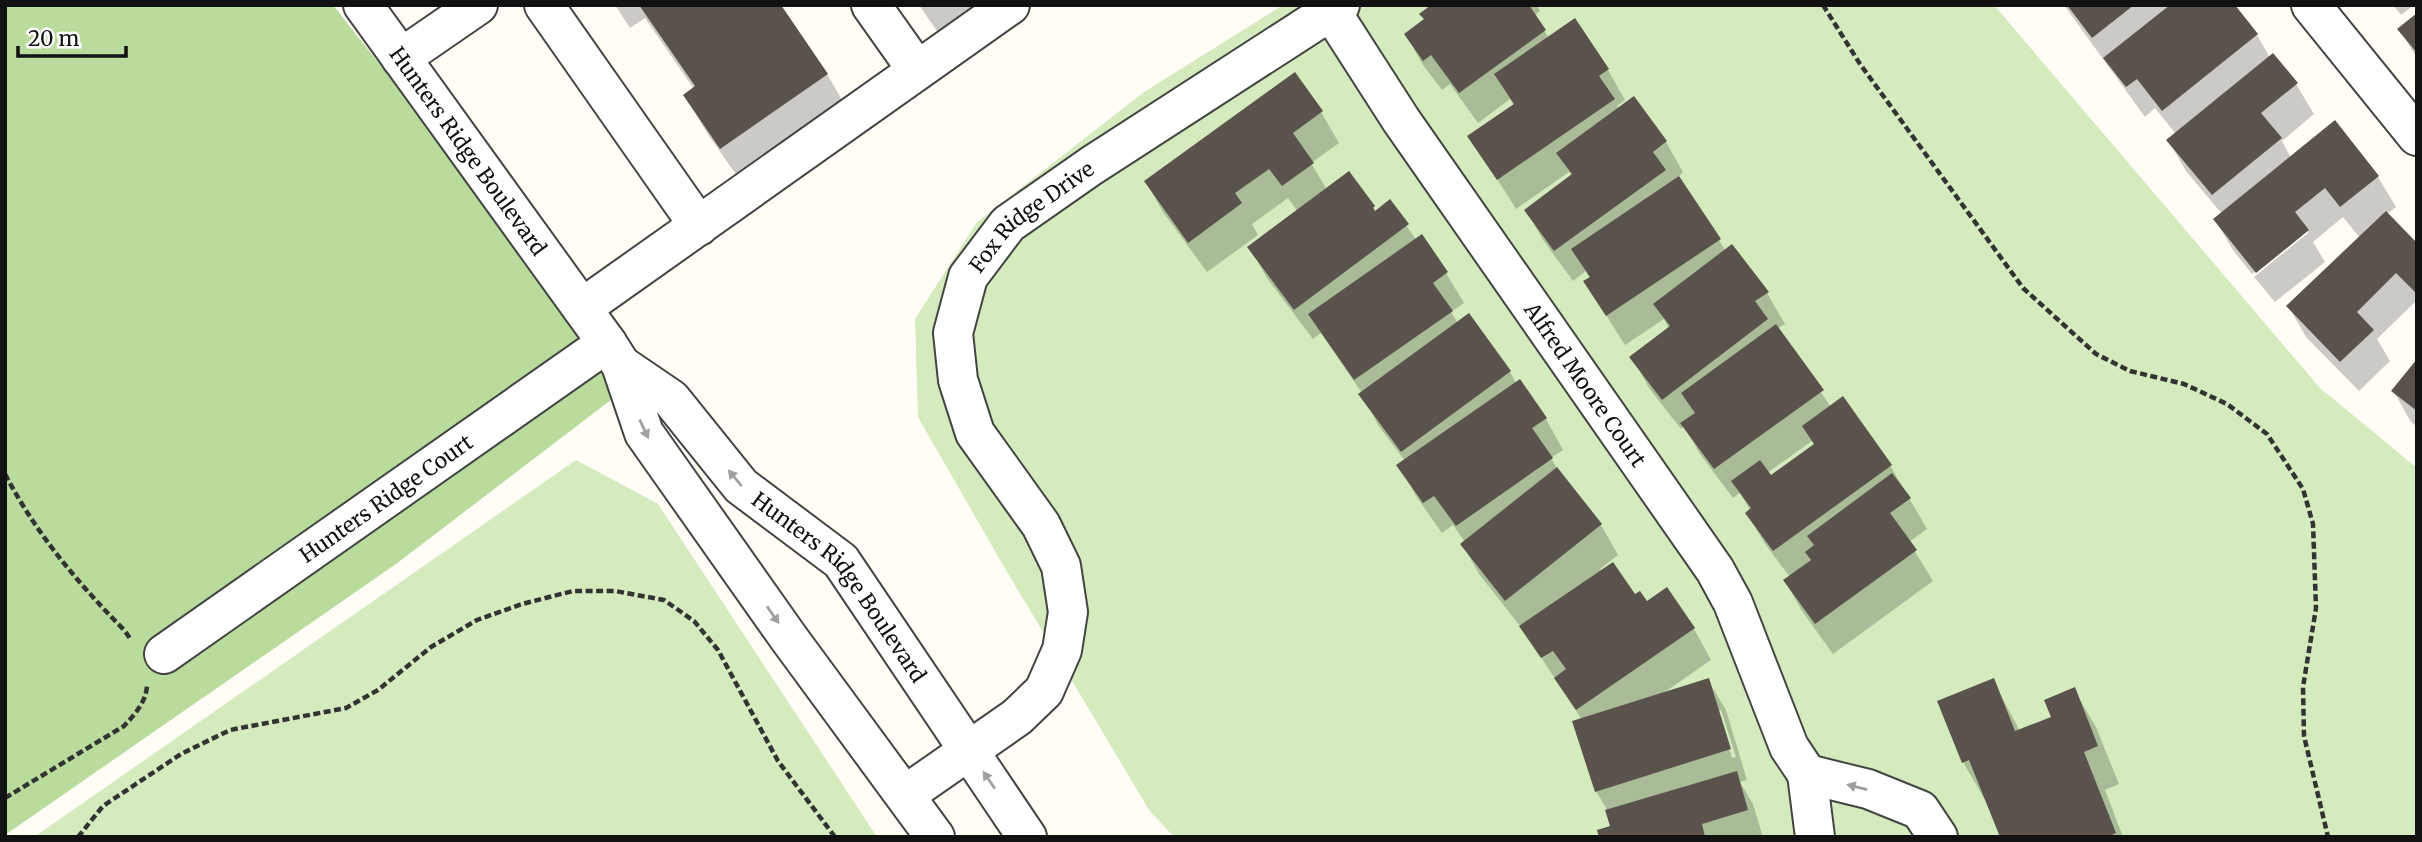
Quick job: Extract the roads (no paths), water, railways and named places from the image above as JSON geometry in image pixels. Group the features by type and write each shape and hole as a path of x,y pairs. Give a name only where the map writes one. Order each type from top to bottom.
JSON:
{"street":[{"name":"Hunters Ridge Boulevard","path":"363,5 614,354 644,433 788,637 935,837"},
{"path":"401,58 478,5"},
{"path":"544,5 699,226"},
{"path":"871,5 917,70"},
{"path":"582,308 1010,5"},
{"path":"2311,5 2417,136"},
{"name":"Fox Ridge Drive","path":"905,795 1017,717 1044,691 1062,650 1068,612 1061,566 1041,525 975,433 958,380 953,333 968,277 1008,224 1091,166 1335,8"},
{"name":"Alfred Moore Court","path":"1335,8 1401,120 1715,570 1733,603 1789,747 1807,774 1815,837"},
{"name":"Hunters Ridge Boulevard","path":"614,354 671,399 741,486 841,561 1027,837"},
{"name":"Hunters Ridge Court","path":"148,658 614,354"},
{"path":"1807,774 1868,789 1920,810 1938,837"}]}
